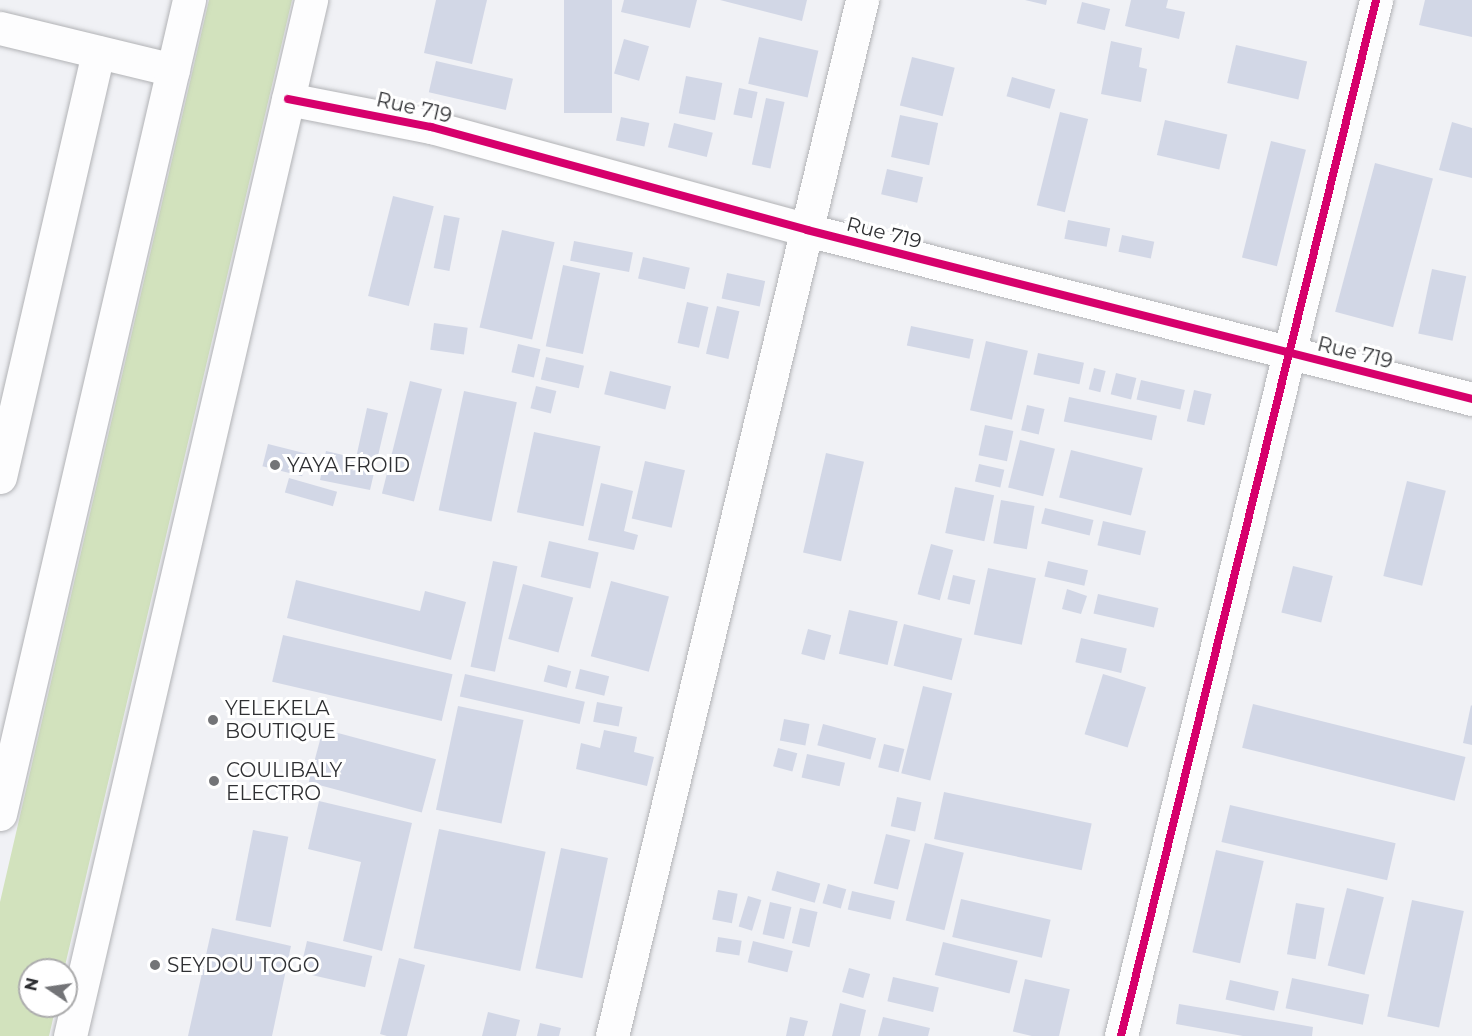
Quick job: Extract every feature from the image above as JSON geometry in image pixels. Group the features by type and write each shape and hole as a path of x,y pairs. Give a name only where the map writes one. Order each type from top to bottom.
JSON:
{"street":[{"path":"0,814 189,0"},
{"path":"70,1036 311,0"},
{"path":"612,1036 862,0"},
{"path":"1121,1036 1376,0"},
{"path":"0,28 173,70"},
{"path":"0,477 98,52"},
{"name":"Rue 719","path":"288,99 431,128 807,230 1472,399"}],"green space":[{"path":"209,0 292,0 67,958 18,958 18,1018 53,1018 49,1036 0,1036 0,902"}],"building":[{"path":"436,0 487,0 472,64 424,53"},
{"path":"564,0 612,0 612,113 564,113"},
{"path":"624,0 697,0 690,28 621,12"},
{"path":"720,0 807,0 802,21"},
{"path":"1025,0 1047,0 1046,5"},
{"path":"1131,0 1168,0 1166,8 1185,12 1179,39 1125,26"},
{"path":"1425,0 1472,0 1472,37 1419,25"},
{"path":"1082,2 1110,9 1105,30 1077,23"},
{"path":"759,37 818,51 808,97 748,84"},
{"path":"624,39 649,46 639,81 614,74"},
{"path":"1111,41 1142,48 1139,67 1147,69 1141,102 1101,94"},
{"path":"1236,45 1307,61 1298,99 1227,83"},
{"path":"912,57 955,68 943,116 900,106"},
{"path":"436,61 513,79 506,110 429,92"},
{"path":"686,76 722,83 715,120 679,113"},
{"path":"1012,77 1055,89 1050,109 1006,96"},
{"path":"739,88 758,92 752,118 733,114"},
{"path":"766,98 785,102 770,168 752,165"},
{"path":"1060,112 1088,119 1065,212 1037,205"},
{"path":"900,115 938,123 929,165 891,157"},
{"path":"621,117 649,123 644,147 616,140"},
{"path":"1165,120 1227,134 1219,169 1157,155"},
{"path":"1452,122 1472,128 1472,178 1439,170"},
{"path":"674,123 713,133 707,157 668,147"},
{"path":"1271,141 1306,150 1277,266 1242,257"},
{"path":"1375,163 1433,179 1393,327 1335,312"},
{"path":"887,169 923,177 917,203 881,194"},
{"path":"393,196 434,206 409,306 368,296"},
{"path":"444,215 460,218 449,271 434,268"},
{"path":"1068,220 1110,228 1107,247 1064,239"},
{"path":"502,230 555,242 532,340 480,327"},
{"path":"1122,235 1154,242 1151,258 1118,252"},
{"path":"574,241 633,252 629,272 570,261"},
{"path":"643,257 690,268 685,289 638,278"},
{"path":"563,265 600,273 583,354 546,346"},
{"path":"1432,269 1466,276 1453,341 1418,334"},
{"path":"727,273 765,281 760,307 722,298"},
{"path":"687,302 708,307 699,348 678,343"},
{"path":"717,306 739,311 728,359 706,354"},
{"path":"434,323 468,328 464,354 430,350"},
{"path":"911,326 974,339 969,359 907,346"},
{"path":"986,341 1028,351 1012,420 970,410"},
{"path":"518,344 540,349 534,377 511,372"},
{"path":"1038,353 1084,363 1079,384 1033,375"},
{"path":"546,357 584,366 579,388 541,379"},
{"path":"1094,368 1106,371 1100,392 1089,389"},
{"path":"610,371 671,386 665,410 604,394"},
{"path":"1116,373 1136,378 1131,399 1111,394"},
{"path":"1141,380 1185,390 1180,410 1137,399"},
{"path":"410,381 442,389 414,502 382,494"},
{"path":"536,386 556,391 551,413 530,408"},
{"path":"1194,390 1212,394 1204,425 1187,421"},
{"path":"464,391 517,402 491,522 439,510"},
{"path":"1069,397 1157,416 1152,440 1064,421"},
{"path":"1027,405 1045,409 1039,434 1021,430"},
{"path":"367,408 388,413 370,490 320,480 326,451 356,458"},
{"path":"985,425 1013,431 1007,461 979,455"},
{"path":"534,432 601,446 583,526 517,512"},
{"path":"1020,440 1055,449 1043,496 1008,488"},
{"path":"268,444 308,454 302,476 262,466"},
{"path":"1071,450 1143,468 1131,515 1059,498"},
{"path":"826,453 864,462 841,561 803,552"},
{"path":"645,461 685,470 672,528 632,518"},
{"path":"979,464 1004,470 1000,487 975,482"},
{"path":"289,478 337,492 333,506 285,492"},
{"path":"1407,481 1446,491 1422,586 1383,576"},
{"path":"601,483 633,491 624,531 638,535 634,550 588,540"},
{"path":"955,487 994,495 984,541 945,533"},
{"path":"1001,500 1034,506 1027,549 993,543"},
{"path":"1045,508 1094,520 1090,536 1041,524"},
{"path":"1103,521 1146,531 1140,555 1097,545"},
{"path":"549,541 599,552 590,589 541,577"},
{"path":"931,544 953,550 940,600 918,594"},
{"path":"493,561 517,566 495,672 471,667"},
{"path":"1048,561 1088,570 1084,586 1044,577"},
{"path":"1293,566 1333,576 1321,622 1281,613"},
{"path":"988,568 1036,578 1022,645 974,635"},
{"path":"953,575 975,580 970,605 947,599"},
{"path":"296,580 420,611 425,591 466,602 451,660 287,618"},
{"path":"611,581 669,597 649,672 591,656"},
{"path":"523,584 573,597 558,653 508,639"},
{"path":"1067,589 1087,596 1081,614 1062,609"},
{"path":"1098,594 1158,608 1154,627 1094,613"},
{"path":"849,610 898,621 888,665 839,654"},
{"path":"904,624 962,639 952,680 894,666"},
{"path":"808,629 831,635 824,660 801,654"},
{"path":"283,635 453,674 442,721 272,682"},
{"path":"1081,638 1127,649 1121,673 1075,662"},
{"path":"548,665 571,671 567,688 544,681"},
{"path":"580,669 609,676 604,696 575,688"},
{"path":"465,674 585,702 580,724 460,696"},
{"path":"1103,674 1146,687 1128,747 1085,734"},
{"path":"923,686 952,693 930,781 901,773"},
{"path":"597,702 623,707 619,727 593,722"},
{"path":"1253,704 1465,757 1455,801 1242,748"},
{"path":"458,706 524,720 501,824 436,810"},
{"path":"1472,706 1472,745 1463,743"},
{"path":"784,719 810,724 805,746 780,741"},
{"path":"823,724 876,738 870,759 817,745"},
{"path":"323,729 436,759 422,812 309,782"},
{"path":"604,730 637,737 634,752 654,757 647,786 576,769 581,743 600,748"},
{"path":"884,744 904,749 899,772 878,767"},
{"path":"778,748 797,753 792,772 773,766"},
{"path":"807,754 845,763 840,786 802,777"},
{"path":"944,792 1092,823 1082,870 934,839"},
{"path":"897,797 921,802 915,832 891,826"},
{"path":"319,801 412,823 382,951 343,941 361,862 308,849"},
{"path":"1230,805 1396,843 1387,880 1221,842"},
{"path":"439,829 546,852 520,971 414,948"},
{"path":"253,830 288,837 271,927 235,920"},
{"path":"886,834 910,840 898,890 874,883"},
{"path":"925,843 964,853 944,930 906,921"},
{"path":"561,848 608,858 582,978 535,968"},
{"path":"1216,850 1264,861 1240,963 1192,952"},
{"path":"777,871 820,883 815,903 771,890"},
{"path":"828,884 846,889 841,908 822,903"},
{"path":"1347,888 1384,897 1365,975 1328,966"},
{"path":"718,890 738,894 732,923 712,919"},
{"path":"852,891 895,901 891,919 848,910"},
{"path":"748,896 761,900 752,931 739,927"},
{"path":"961,899 1051,920 1042,958 952,937"},
{"path":"1412,900 1464,911 1439,1027 1387,1016"},
{"path":"770,902 791,907 784,939 763,934"},
{"path":"1296,903 1325,908 1316,959 1287,954"},
{"path":"800,908 818,912 809,947 792,943"},
{"path":"212,928 291,946 272,1036 188,1036"},
{"path":"718,937 742,941 739,956 716,952"},
{"path":"307,941 372,956 365,987 300,972"},
{"path":"753,941 793,951 787,972 748,962"},
{"path":"943,942 1018,961 1009,994 935,975"},
{"path":"399,958 425,965 407,1036 387,1036 380,1034"},
{"path":"849,968 870,974 863,998 842,992"},
{"path":"893,977 939,988 933,1012 887,1001"},
{"path":"1292,978 1369,994 1363,1025 1286,1008"},
{"path":"1025,979 1070,989 1059,1036 1032,1036 1013,1032"},
{"path":"1230,980 1279,991 1274,1011 1226,999"},
{"path":"840,1003 866,1010 860,1036 832,1036"},
{"path":"1179,1004 1313,1027 1312,1036 1243,1036 1176,1024"},
{"path":"488,1012 520,1020 516,1036 482,1036"},
{"path":"790,1017 808,1021 804,1036 786,1036"},
{"path":"883,1017 930,1028 928,1036 878,1036"},
{"path":"540,1023 561,1028 559,1036 537,1036"}],"cycle path":[{"path":"1121,1036 1376,0"},
{"path":"288,99 431,127 807,230 1472,399"}],"place":[{"name":"YAYA FROID","path":"275,465"},
{"name":"YELEKELA BOUTIQUE","path":"213,720"},
{"name":"COULIBALY ELECTRO","path":"214,781"},
{"name":"SEYDOU TOGO","path":"155,965"}]}
